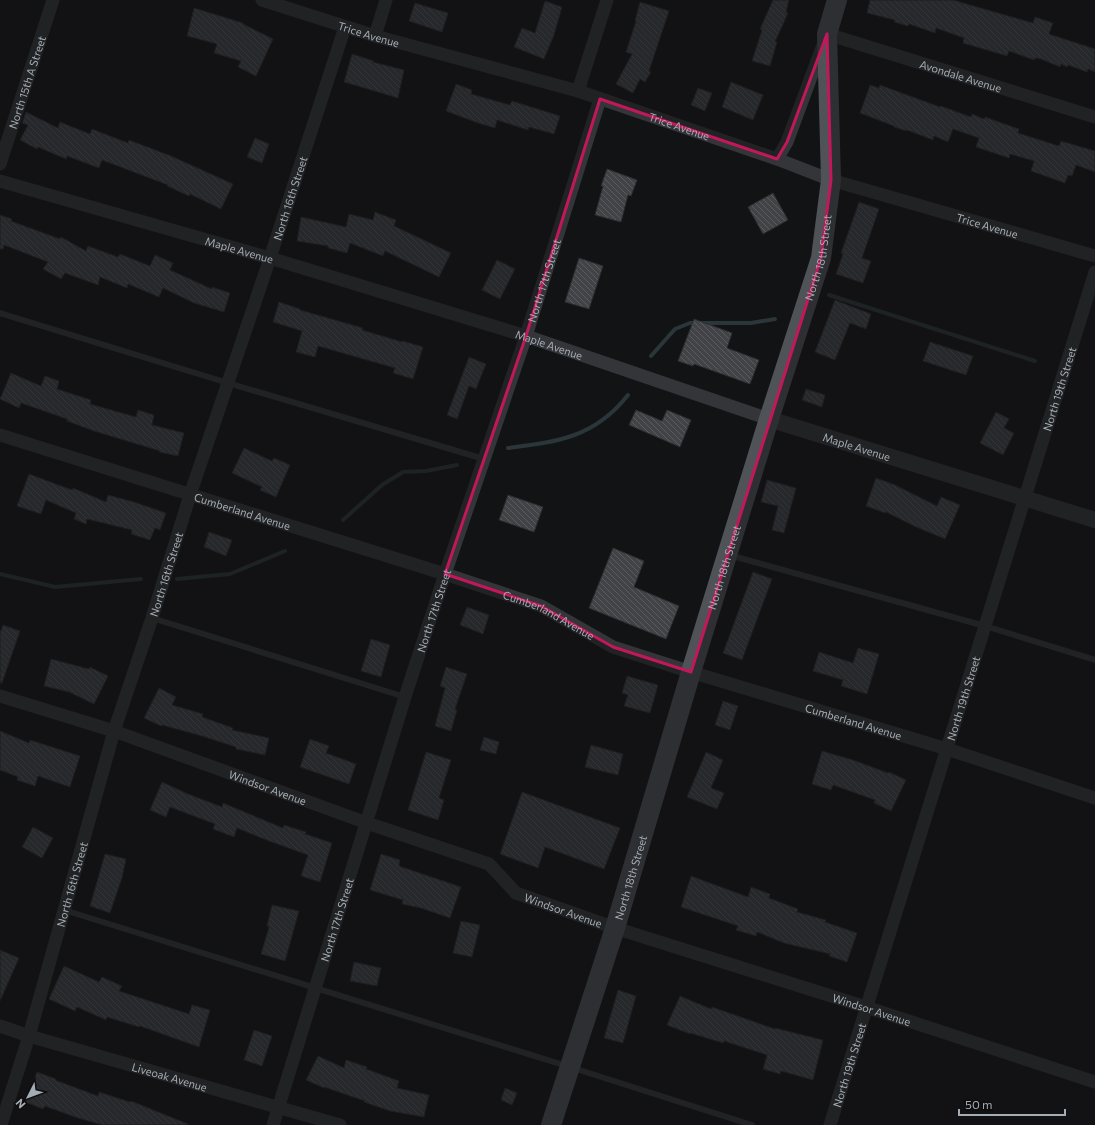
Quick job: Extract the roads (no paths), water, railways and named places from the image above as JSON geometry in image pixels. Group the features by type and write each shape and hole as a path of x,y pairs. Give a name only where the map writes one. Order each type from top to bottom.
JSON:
{"main road":[{"name":"North 18th Street","path":"551,1125 615,928 727,554 821,258 831,180 827,34 837,0"}],"street":[{"name":"North 15th A Street","path":"0,164 53,0"},
{"name":"Trice Avenue","path":"262,0 375,36 578,91 777,159 831,180 1095,256"},
{"path":"375,36 386,0"},
{"path":"578,91 607,0"},
{"name":"North 16th Street","path":"2,1125 29,1036 114,731 152,618 190,495 270,258 345,27"},
{"path":"777,159 787,142 827,34"},
{"name":"Avondale Avenue","path":"827,34 1095,117"},
{"name":"North 17th Street","path":"273,1125 405,697 526,336 600,99"},
{"name":"Maple Avenue","path":"0,180 270,258 526,336 769,419 1025,497 1095,520"},
{"name":"North 19th Street","path":"830,1125 1095,272"},
{"name":"Cumberland Avenue","path":"0,435 445,574 541,606 613,647 947,749 1095,798"},
{"name":"Windsor Avenue","path":"0,696 114,731 367,823 488,864 516,893 615,928 866,1007 1095,1082"},
{"name":"Liveoak Avenue","path":"0,1026 29,1036 340,1125"}],"lane":[{"path":"0,313 484,459"},
{"path":"727,554 985,626 1095,660"},
{"path":"152,618 405,697"},
{"path":"64,910 752,1125"}],"waterway":[{"path":"829,295 1035,361"},
{"path":"651,356 675,329 690,323 751,323 775,319"},
{"path":"508,448 559,440 589,429 615,409 628,395"},
{"path":"343,520 382,485 403,472 426,471 457,465"},
{"path":"177,579 230,574 285,551"},
{"path":"0,574 55,587 141,579"}]}
